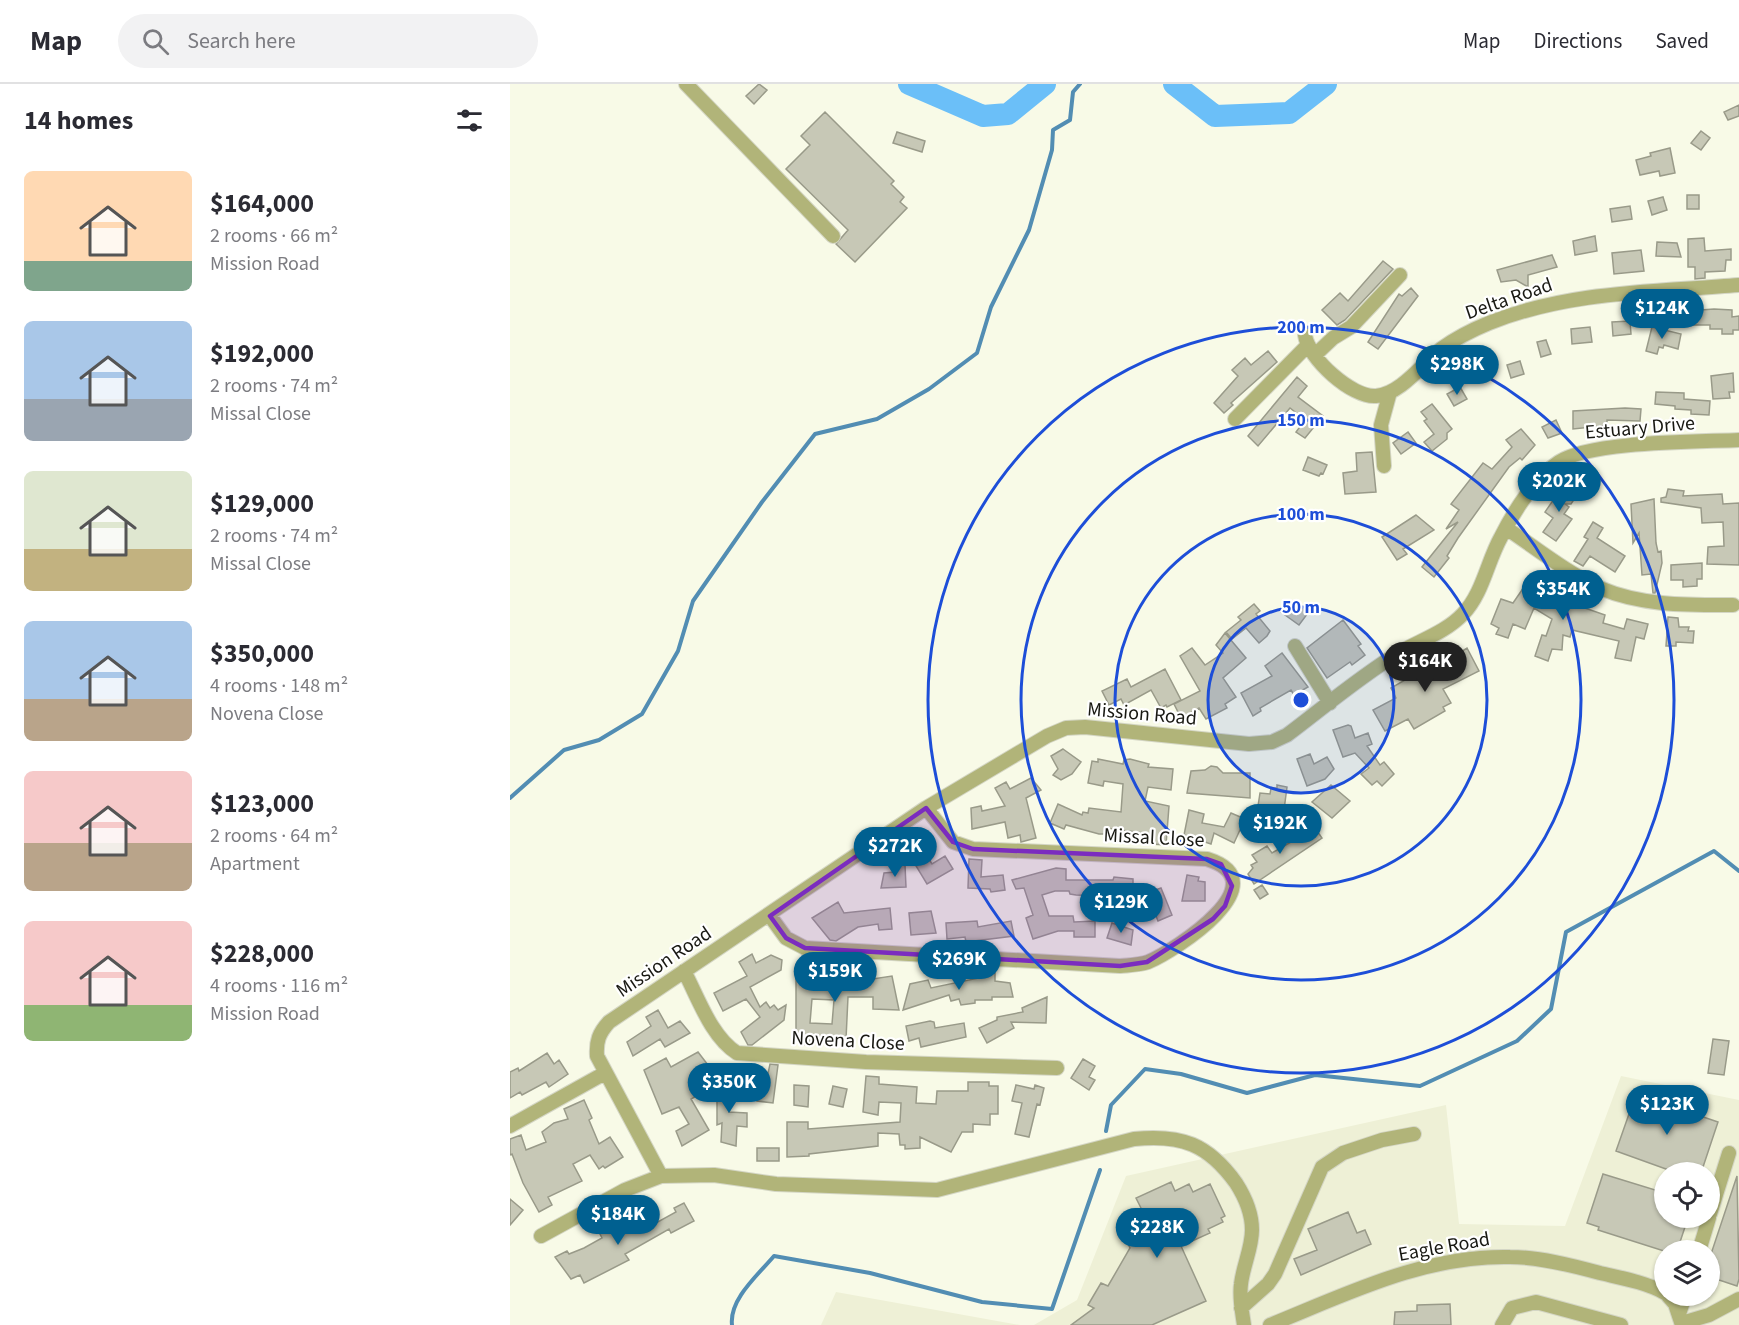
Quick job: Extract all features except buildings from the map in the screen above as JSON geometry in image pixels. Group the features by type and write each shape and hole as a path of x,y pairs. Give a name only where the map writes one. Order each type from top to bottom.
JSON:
{"street":[{"path":"686,84 833,236"},
{"path":"1234,419 1309,346 1333,338 1352,327 1400,275"},
{"name":"Delta Road","path":"1390,392 1458,339 1514,313 1582,296 1739,285"},
{"path":"1309,346 1356,393 1374,396 1390,392 1381,425 1384,466"},
{"name":"Estuary Drive","path":"1506,528 1546,472 1561,460 1578,453 1610,448 1739,440"},
{"path":"1506,528 1576,575 1607,590 1649,601 1733,605"},
{"name":"Mission Road","path":"661,1176 597,1056 596,1043 600,1032 609,1022 926,808 1047,735 1066,728 1085,727 1261,744 1287,735 1397,654 1455,622 1465,613 1475,598 1506,528"},
{"path":"1294,646 1330,703"},
{"name":"Missal Close","path":"770,915 786,938 805,948 1120,966 1147,962 1161,954 1213,919 1226,906 1231,896 1232,886 1227,871 1221,864 1207,859 973,849 953,842 946,836 926,808"},
{"name":"Novena Close","path":"684,971 719,1036 728,1047 737,1053 866,1062 1057,1068"},
{"path":"510,1126 605,1073"},
{"path":"1241,1308 1268,1284 1275,1274 1322,1167 1343,1153 1382,1140 1414,1134"},
{"path":"541,1236 625,1190 661,1176 714,1175 777,1184 937,1190 1134,1139 1160,1136 1187,1142 1209,1153 1225,1168 1242,1192 1250,1213 1252,1231 1241,1283 1244,1325"},
{"path":"1720,1181 1729,1153"},
{"name":"Eagle Road","path":"1270,1325 1383,1279 1448,1262 1484,1257 1548,1261 1654,1288"},
{"path":"1683,1306 1681,1321 1714,1319 1739,1299"},
{"path":"1502,1325 1512,1308 1536,1302 1621,1325"},
{"name":"Eagle Road","path":"1673,1306 1681,1321"}],"highlighted area":[{"path":"926,808 953,842 973,849 1207,859 1221,864 1232,886 1225,906 1213,919 1147,962 1120,966 805,948 786,938 770,916"}],"shaded area":[{"path":"1621,1076 1739,1100 1739,1325 1034,1325 1077,1300 1126,1176 1446,1105 1459,1224 1565,1226"},
{"path":"836,1292 1020,1325 821,1325"}],"waterway":[{"path":"909,84 983,116 1008,114 1045,84"},
{"path":"510,798 564,750 599,740 642,714 678,651 693,601 762,502 815,434 877,419 929,389 977,353 991,307 1029,230 1052,150 1053,130 1070,120 1073,92 1080,84"},
{"path":"1174,84 1215,116 1289,113 1326,84"},
{"path":"1106,1131 1111,1105 1145,1069 1181,1074 1247,1093 1315,1075 1420,1086 1517,1041 1551,1009 1566,932 1714,851 1739,871"},
{"path":"732,1325 732,1315 740,1296 774,1256 870,1273 982,1302 1052,1309 1100,1170"}]}
